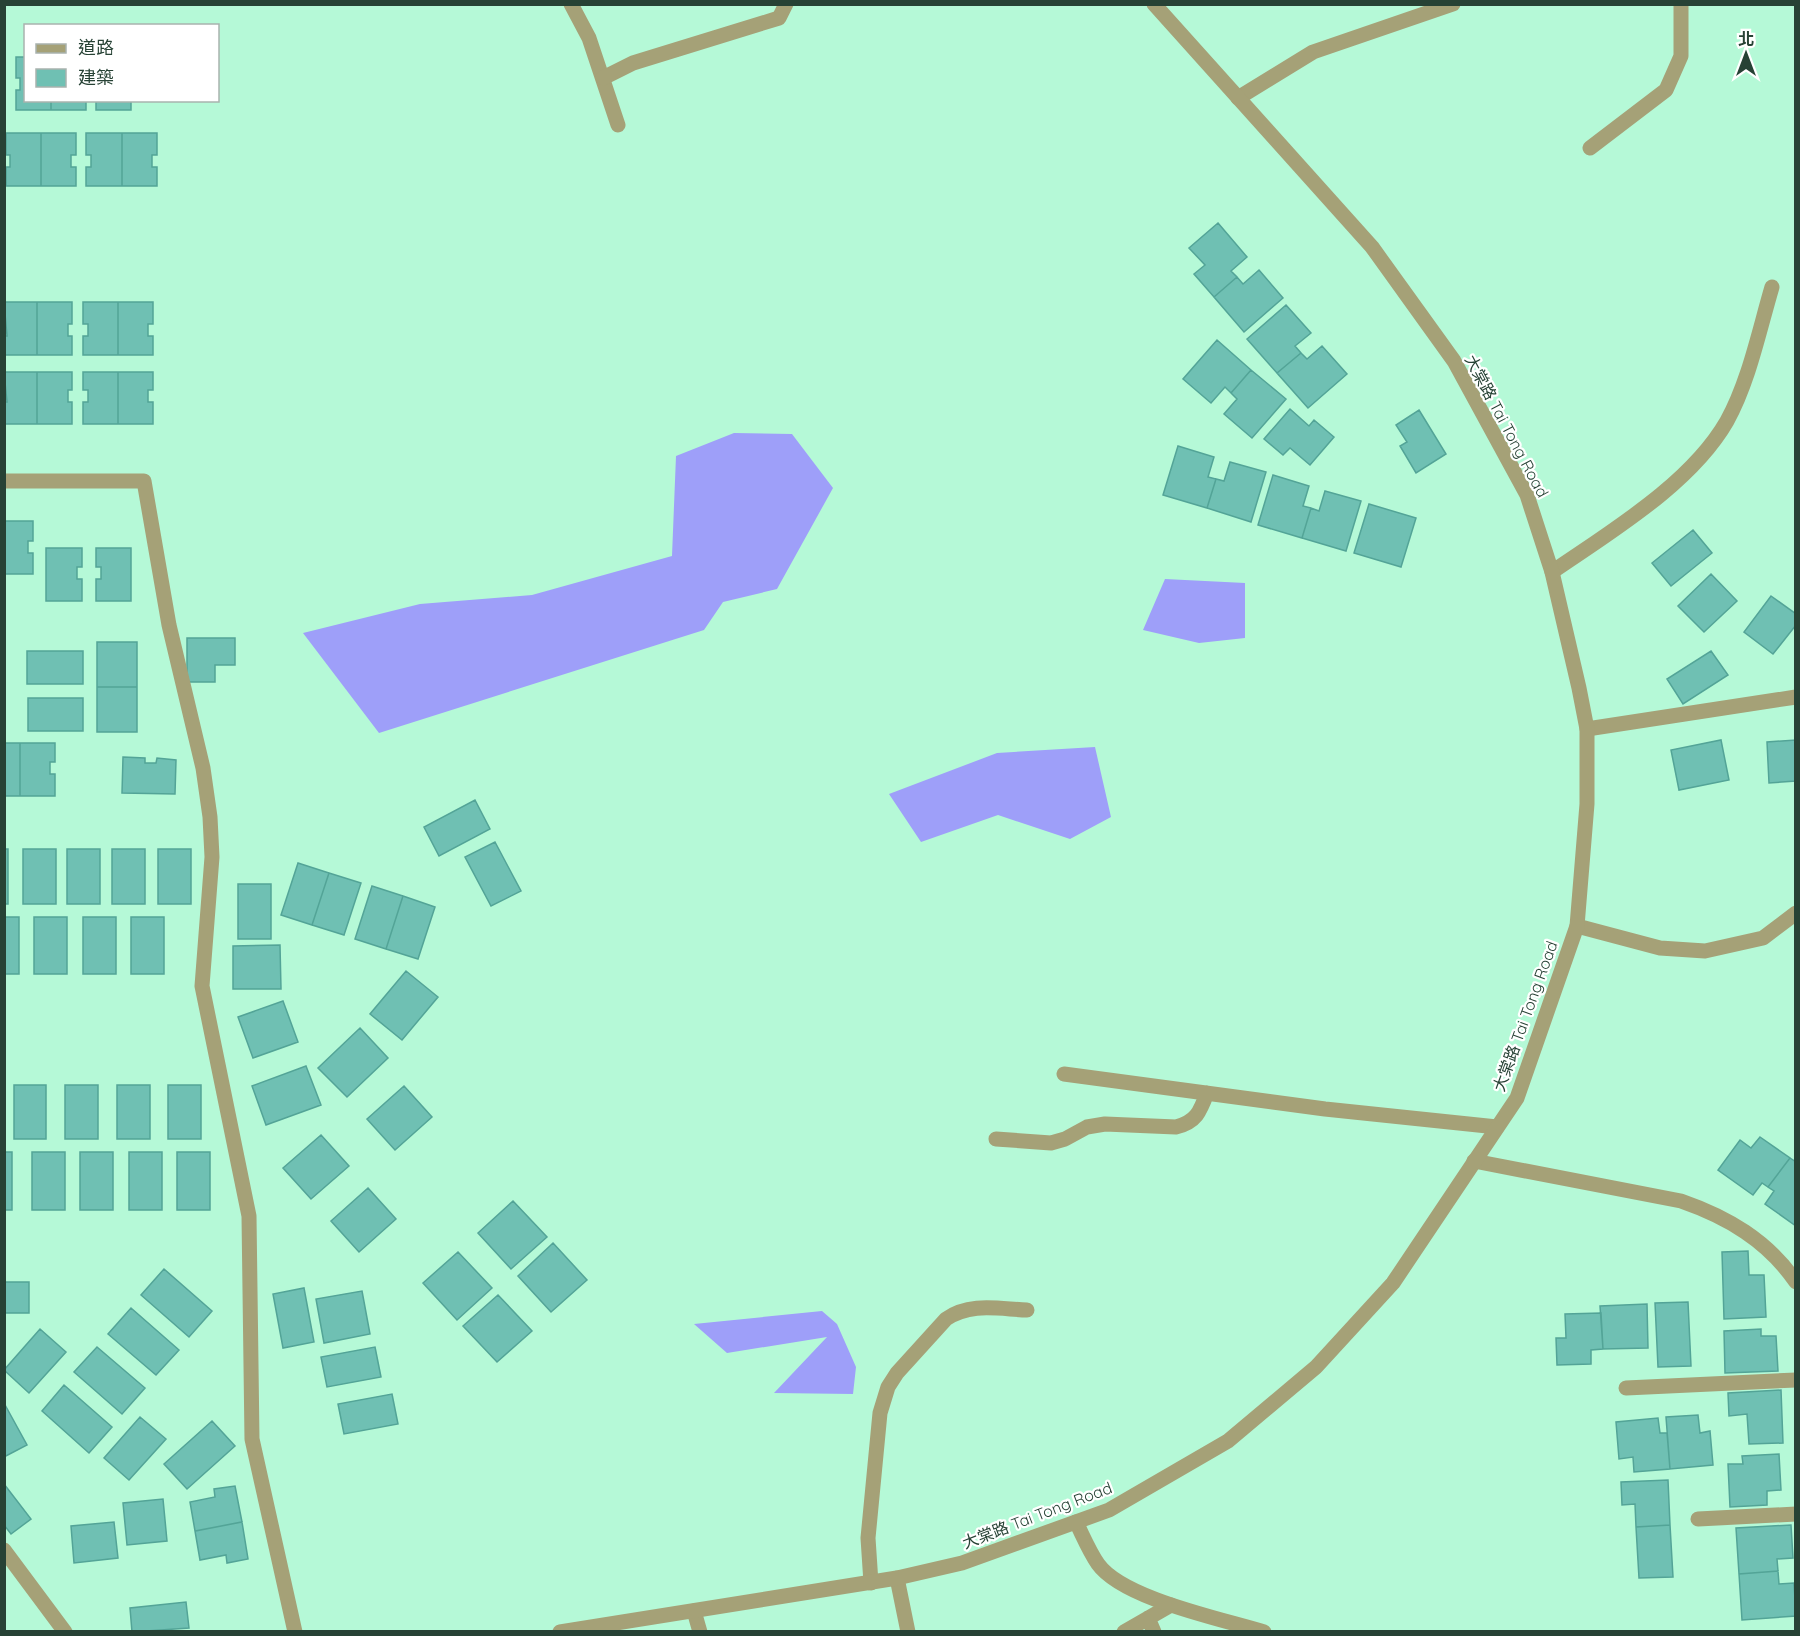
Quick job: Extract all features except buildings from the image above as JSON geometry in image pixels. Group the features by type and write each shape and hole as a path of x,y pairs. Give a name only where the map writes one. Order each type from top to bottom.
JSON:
{"street":[{"path":"571,4 589,38 618,125"},
{"path":"603,78 633,63 779,18 786,4"},
{"name":"大棠路 Tai Tong Road","path":"560,1632 897,1578 962,1563 1109,1510 1228,1442 1316,1367 1393,1283 1516,1098 1577,926 1587,804 1587,729 1552,572 1527,495 1454,361 1372,247 1154,4"},
{"path":"1238,98 1313,52 1453,4"},
{"path":"1590,148 1666,90 1681,56 1681,4"},
{"path":"1552,572 1648,506 1702,454 1727,421 1741,387 1772,287"},
{"path":"4,481 144,481 169,625 203,768 210,817 212,857 202,986 249,1216 252,1439 295,1632"},
{"path":"1587,729 1796,697"},
{"path":"1577,926 1660,948 1705,951 1763,938 1796,913"},
{"path":"1064,1074 1207,1094 1497,1126"},
{"path":"996,1140 1051,1143 1065,1140 1087,1127 1105,1124 1176,1126 1187,1124 1197,1117 1207,1094"},
{"path":"1474,1161 1681,1201 1706,1210 1752,1235 1772,1253 1796,1282"},
{"path":"871,1583 868,1538 872,1485 880,1413 888,1387 911,1358 956,1312 969,1307 1028,1310"},
{"path":"1626,1388 1796,1380"},
{"path":"1698,1519 1796,1514"},
{"path":"1076,1522 1098,1565 1122,1584 1171,1605 1264,1632"},
{"path":"4,1550 64,1632"},
{"path":"897,1578 908,1632"},
{"path":"1124,1632 1151,1625 1171,1605"},
{"path":"693,1611 700,1632"}],"shaded area":[{"path":"734,433 792,434 833,488 777,589 723,602 704,630 379,733 303,633 420,604 532,595 672,556 676,456"},
{"path":"1165,579 1245,583 1245,638 1199,643 1143,630"},
{"path":"1095,747 1111,817 1070,839 998,815 921,842 889,794 997,753"},
{"path":"822,1311 837,1324 856,1367 853,1394 774,1393 827,1337 727,1353 694,1324"}]}
